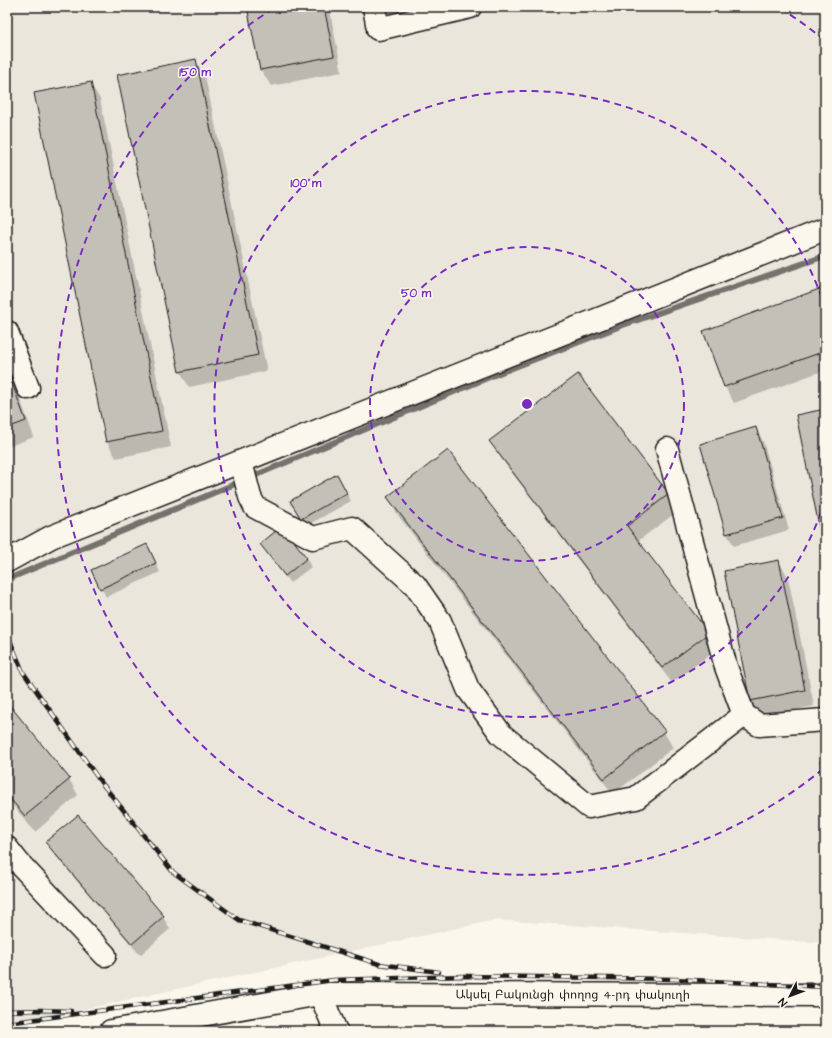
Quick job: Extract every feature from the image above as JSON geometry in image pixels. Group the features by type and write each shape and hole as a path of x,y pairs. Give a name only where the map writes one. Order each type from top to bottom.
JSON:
{"street":[{"path":"374,7 378,28 470,7"},
{"path":"7,561 51,537 242,467 825,229"},
{"path":"7,332 28,388"},
{"path":"667,449 726,667 744,715 759,725 825,720"},
{"path":"242,467 250,497 255,507 313,538 352,528 415,585 440,621 468,689 501,734 589,807 636,798 744,715"},
{"path":"7,848 23,868 105,955"},
{"path":"320,994 336,1031"},
{"name":"Ակսել Բակունցի փողոց 4-րդ փակուղի","path":"111,1031 320,994 825,995"}],"shaded area":[{"path":"7,7 825,7 825,943 495,920 7,1026"}],"building":[{"path":"247,7 324,7 334,56 260,70"},
{"path":"196,59 258,355 179,372 117,75"},
{"path":"91,82 162,431 106,442 34,93"},
{"path":"825,287 825,351 724,387 703,331"},
{"path":"7,370 26,421 7,428"},
{"path":"578,374 669,494 627,526 709,633 662,668 489,441"},
{"path":"825,409 825,555 796,415"},
{"path":"756,427 783,518 726,534 700,444"},
{"path":"448,450 665,731 604,779 387,497"},
{"path":"337,474 347,493 301,519 290,501"},
{"path":"282,526 307,558 285,576 260,544"},
{"path":"147,544 156,563 100,589 91,570"},
{"path":"779,560 805,690 750,701 724,571"},
{"path":"7,702 70,779 25,816 7,795"},
{"path":"825,759 825,782 820,761"},
{"path":"78,815 164,916 132,944 45,842"}],"waterway":[{"path":"13,577 499,373 623,325 825,256"}],"railway":[{"path":"7,633 23,672 100,781 173,872 239,920 379,964 439,972"},
{"path":"7,1023 334,980 465,976 674,979 825,987"},
{"path":"7,1011 71,1011"}]}
